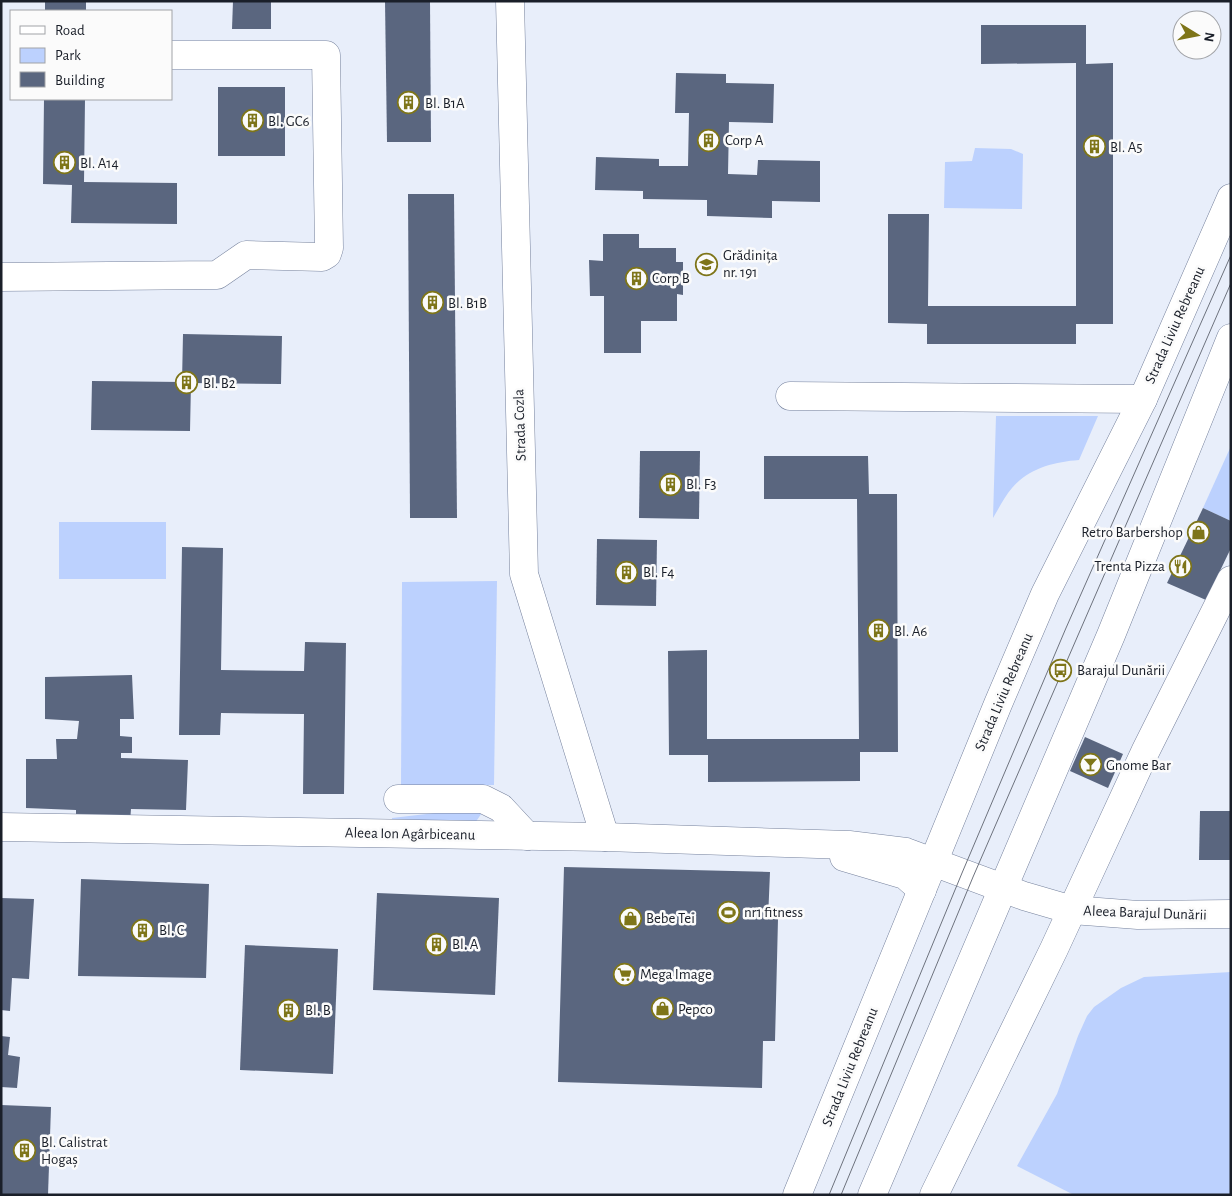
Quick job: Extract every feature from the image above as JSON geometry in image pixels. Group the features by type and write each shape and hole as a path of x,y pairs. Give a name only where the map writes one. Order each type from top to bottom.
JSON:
{"street":[{"name":"Strada Cozla","path":"510,1 524,574 605,837"},
{"path":"1,277 217,275 246,255 322,257 327,254 329,248 326,55 172,54"},
{"name":"Strada Liviu Rebreanu","path":"797,1195 1045,594 1143,399 1231,198"},
{"path":"872,1195 1111,635 1231,338"},
{"path":"790,396 1143,399"},
{"path":"934,1195 1072,910 1145,752 1231,580"},
{"path":"398,799 482,799 502,808 527,836"},
{"name":"Aleea Ion Agârbiceanu","path":"1,827 605,837 874,847 906,852 934,862"},
{"name":"Aleea Ion Agârbiceanu","path":"818,845 837,855 905,875 922,890"},
{"name":"Aleea Barajul Dunării","path":"934,862 1003,888 1072,910 1138,915 1231,914"}],"green space":[{"path":"975,148 1011,149 1023,154 1022,209 944,208 945,162 972,161"},
{"path":"996,416 1098,416 1079,460 1051,464 1026,475 1009,491 993,518"},
{"path":"1231,446 1231,521 1203,508"},
{"path":"59,522 166,522 166,579 59,579"},
{"path":"497,581 494,785 401,787 402,582"},
{"path":"486,807 475,823 392,841 392,818"},
{"path":"1231,972 1231,1195 1074,1195 1017,1166 1057,1094 1078,1036 1087,1016 1094,1007 1121,988 1144,977"}],"building":[{"path":"45,1 86,1 86,10 45,10"},
{"path":"233,1 271,1 271,29 232,29"},
{"name":"Bl. B1A","path":"385,1 430,1 431,142 387,142"},
{"name":"Bl. A5","path":"981,25 1086,25 1086,64 1113,63 1113,324 1076,324 1076,344 927,344 927,324 888,323 888,214 929,214 928,306 1076,306 1076,63 981,64"},
{"name":"Corp A","path":"676,73 726,74 726,83 774,84 773,123 729,122 728,174 757,175 758,160 820,161 820,202 772,201 772,218 707,216 707,200 643,199 643,191 595,190 596,157 659,159 659,166 688,166 689,113 675,113"},
{"name":"Bl. GC6","path":"218,87 285,87 285,156 218,156"},
{"name":"Bl. A14","path":"44,100 85,100 84,182 177,183 177,224 71,223 72,185 43,184"},
{"name":"Bl. B1B","path":"408,194 454,194 457,518 410,518"},
{"name":"Corp B","path":"603,234 639,234 639,248 676,248 676,262 683,262 683,295 677,294 677,321 641,321 641,353 604,353 604,296 590,296 589,260 603,261"},
{"name":"Bl. B2","path":"183,334 282,336 281,384 191,383 190,431 91,430 92,381 182,382"},
{"name":"Bl. F3","path":"640,451 700,451 699,519 639,518"},
{"name":"Bl. A6","path":"764,456 868,456 869,494 897,494 898,752 860,752 860,781 708,782 708,755 669,755 668,651 707,650 707,739 859,739 857,499 764,499"},
{"path":"1203,508 1231,521 1231,548 1206,600 1167,583"},
{"name":"Bl. F4","path":"597,539 657,540 656,606 596,605"},
{"path":"182,547 223,548 221,670 304,671 305,642 346,643 344,794 303,794 304,714 221,713 220,735 179,735"},
{"path":"132,675 134,719 120,719 120,736 132,737 132,753 121,753 121,758 188,760 186,810 131,809 130,822 76,821 76,810 26,808 26,759 57,759 56,739 77,739 79,721 45,719 45,677"},
{"path":"1085,737 1123,754 1108,788 1070,771"},
{"path":"1200,811 1231,811 1231,860 1199,860"},
{"path":"564,867 770,872 768,919 778,919 775,1041 763,1041 762,1088 558,1082"},
{"name":"Bl. C","path":"81,879 209,884 206,978 78,976"},
{"name":"Bl. A","path":"377,893 499,898 495,995 373,990"},
{"path":"1,898 34,899 29,979 12,978 10,1011 1,1010"},
{"name":"Bl. B","path":"245,945 338,949 333,1074 240,1070"},
{"path":"1,1036 10,1037 8,1055 20,1057 17,1088 1,1087"},
{"name":"Bl. Calistrat Hogaș","path":"1,1105 51,1107 48,1195 1,1195"}],"tram line":[{"path":"829,1195 1066,628 1231,255"},
{"path":"841,1195 973,877 1231,283"}],"place":[{"name":"Bl. B1A","path":"409,103"},
{"name":"Bl. GC6","path":"252,121"},
{"name":"Corp A","path":"709,140"},
{"name":"Bl. A5","path":"1094,147"},
{"name":"Bl. A14","path":"64,163"},
{"name":"Grădinița nr. 191","path":"707,264"},
{"name":"Corp B","path":"636,278"},
{"name":"Bl. B1B","path":"432,303"},
{"name":"Bl. B2","path":"187,383"},
{"name":"Bl. F3","path":"670,484"},
{"name":"Retro Barbershop","path":"1199,532"},
{"name":"Trenta Pizza","path":"1181,566"},
{"name":"Bl. F4","path":"627,572"},
{"name":"Bl. A6","path":"878,631"},
{"name":"Barajul Dunării","path":"1061,670"},
{"name":"Gnome Bar","path":"1090,765"},
{"name":"nr1 fitness","path":"728,912"},
{"name":"Bebe Tei","path":"630,918"},
{"name":"Bl. C","path":"143,930"},
{"name":"Bl. A","path":"436,944"},
{"name":"Mega Image","path":"624,974"},
{"name":"Pepco","path":"662,1009"},
{"name":"Bl. B","path":"289,1010"},
{"name":"Bl. Calistrat Hogaș","path":"25,1151"}]}
